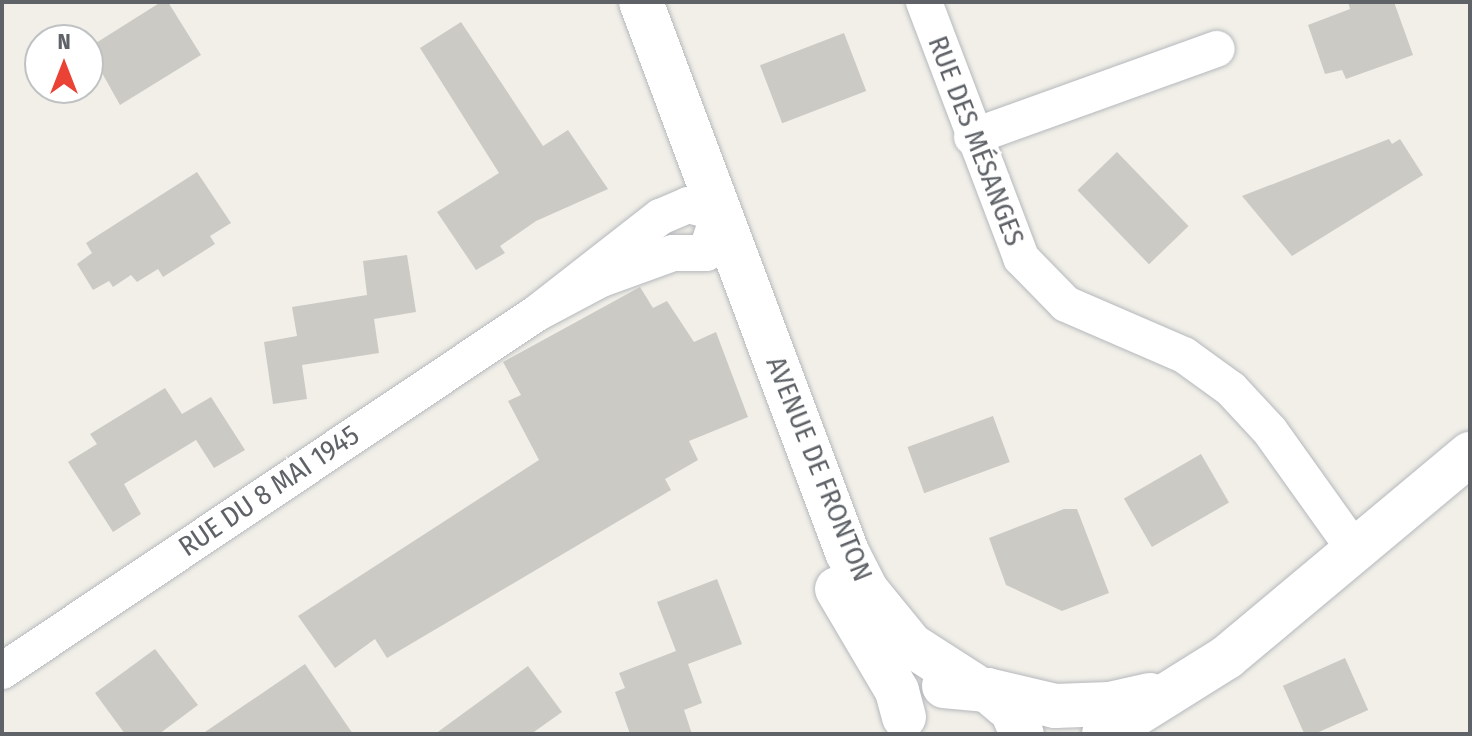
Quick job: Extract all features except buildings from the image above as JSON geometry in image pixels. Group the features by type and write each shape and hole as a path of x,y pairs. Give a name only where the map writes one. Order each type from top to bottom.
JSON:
{"main road":[{"name":"AVENUE DE FRONTON","path":"641,2 847,552 867,591 911,645 980,687"},
{"name":"AVENUE DE FRONTON","path":"719,213 828,573 897,691 901,725"},
{"path":"1104,734 1167,699 1227,657 1470,454"},
{"path":"901,725 926,693 957,684 1055,706 1110,704 1158,693 1227,657"},
{"path":"980,687 1012,711 1022,734"}],"street":[{"name":"RUE DES MÉSANGES","path":"924,2 972,137 1021,258 1040,283 1066,304 1184,355 1231,389 1270,431 1355,550"},
{"path":"972,137 1217,49"},
{"name":"RUE DU 8 MAI 1945","path":"2,671 537,313 660,217 688,205 719,213"}]}
